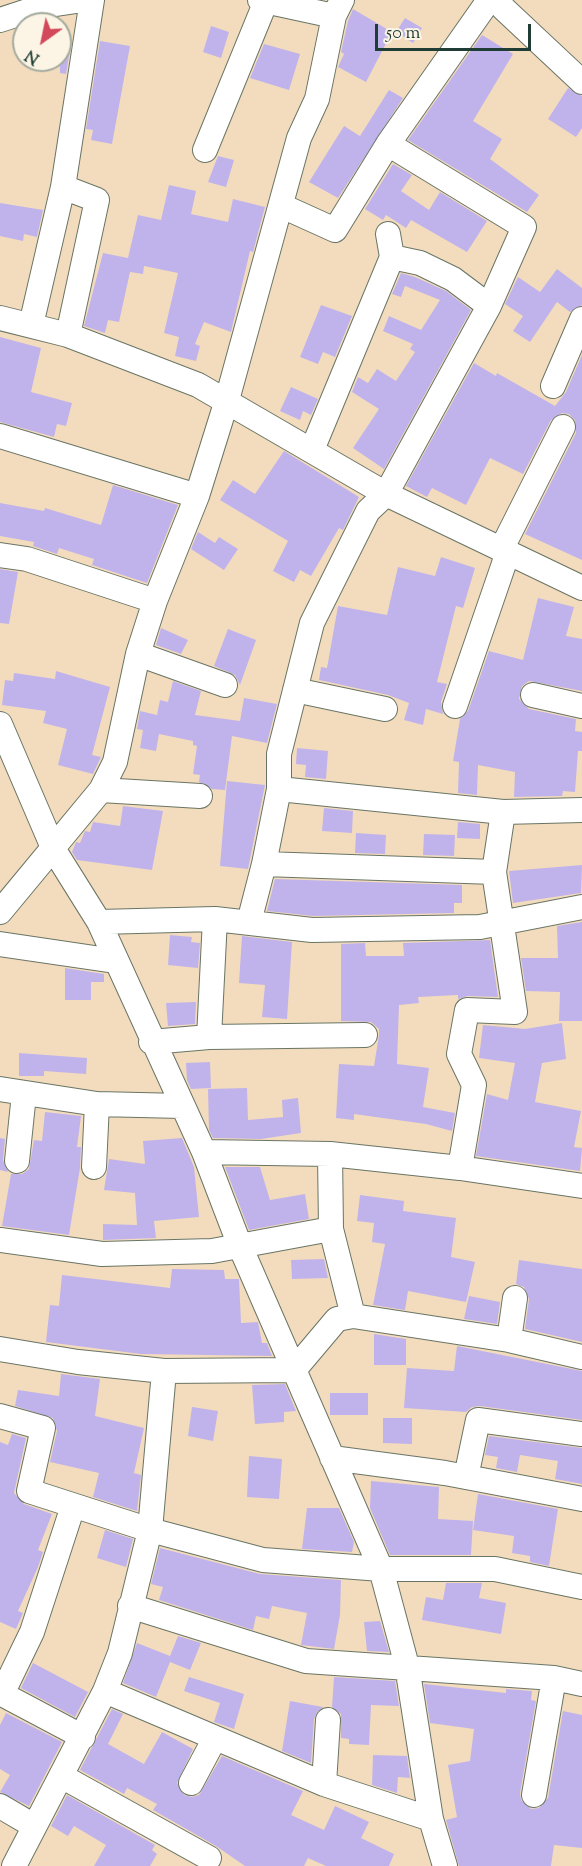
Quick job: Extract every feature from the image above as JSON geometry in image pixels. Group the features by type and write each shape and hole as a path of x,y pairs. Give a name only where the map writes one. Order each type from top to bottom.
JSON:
{"street":[{"path":"0,20 43,6 83,0"},
{"path":"31,325 63,187 92,0"},
{"path":"282,206 335,230 388,144 489,0"},
{"path":"499,0 503,8 582,82"},
{"path":"0,912 54,850 101,790 115,762 138,654 155,601 197,496 227,400 299,138 317,99 338,8 263,1 205,150"},
{"path":"249,922 264,864 279,789 279,754 312,623 368,511 386,494 489,306 524,227 388,144"},
{"path":"63,187 97,200 69,335"},
{"path":"312,450 390,246 453,279 489,306"},
{"path":"0,318 69,335 198,385 386,494 582,588"},
{"path":"553,386 582,319"},
{"path":"455,706 505,551 563,427"},
{"path":"0,436 197,496"},
{"path":"0,555 27,559 155,601"},
{"path":"138,654 225,684"},
{"path":"295,690 386,709"},
{"path":"533,695 582,706"},
{"path":"0,724 54,850 99,922 151,1042 204,1152 240,1246 381,1569 407,1666 431,1818 445,1866"},
{"path":"279,789 503,812 582,810"},
{"path":"101,790 200,796"},
{"path":"460,1168 474,1085 459,1054 467,1010 515,1012 494,872 503,812"},
{"path":"264,864 494,872"},
{"path":"99,922 215,919 312,930 480,927 582,907"},
{"path":"209,1037 215,919"},
{"path":"0,944 115,961"},
{"path":"151,1042 209,1037 364,1035"},
{"path":"0,1089 97,1104 182,1106"},
{"path":"17,1161 24,1094"},
{"path":"94,1167 97,1104"},
{"path":"204,1152 330,1154 460,1168 582,1186"},
{"path":"330,1154 331,1229 353,1316"},
{"path":"0,1240 102,1254 212,1251 331,1229"},
{"path":"509,1340 515,1298"},
{"path":"0,1349 78,1362 164,1371 294,1370 338,1319 353,1316 509,1340 582,1357"},
{"path":"14,1866 83,1737 105,1692 120,1653 150,1530 164,1371"},
{"path":"0,1416 43,1428 29,1491 150,1530 263,1560 381,1569 495,1569 582,1587"},
{"path":"466,1477 478,1420 582,1434"},
{"path":"332,1458 466,1477 582,1499"},
{"path":"73,1506 32,1632 2,1694 83,1737"},
{"path":"130,1606 306,1660 554,1678 582,1684"},
{"path":"534,1795 554,1678"},
{"path":"105,1692 324,1784 431,1818"},
{"path":"324,1784 328,1720"},
{"path":"191,1783 215,1738"},
{"path":"63,1777 209,1858"},
{"path":"0,1806 34,1826"}],"building":[{"path":"353,9 392,32 366,82 338,67 344,54 341,52"},
{"path":"405,18 422,28 413,43 396,32"},
{"path":"211,26 229,32 221,58 203,52"},
{"path":"482,35 513,54 473,121 502,139 490,159 539,195 527,212 408,140"},
{"path":"100,41 130,46 112,144 91,140 93,130 86,129"},
{"path":"264,44 300,54 289,90 250,78"},
{"path":"568,88 582,96 582,128 576,137 548,119"},
{"path":"389,90 403,98 338,198 309,182 344,126 360,136"},
{"path":"218,156 234,160 226,187 208,182"},
{"path":"393,164 412,175 401,191 429,210 440,192 487,221 467,252 411,220 406,228 386,215 383,220 365,209"},
{"path":"169,185 196,191 191,214 228,222 233,199 265,207 253,252 250,251 231,332 204,322 195,344 200,346 196,361 175,356 179,337 164,333 178,273 144,266 143,274 130,272 119,322 108,320 105,333 84,326 103,253 128,258 138,215 161,220"},
{"path":"0,203 43,210 37,237 24,234 23,241 0,236"},
{"path":"557,269 582,288 582,305 570,312 557,302 530,342 513,331 523,316 505,304 518,277 540,292"},
{"path":"401,273 446,291 471,310 384,469 353,448 379,409 352,392 358,377 368,383 377,369 396,381 415,352 410,349 413,344 383,331 389,316 421,330 440,300 405,286 401,297 392,294"},
{"path":"321,305 352,316 335,357 323,352 318,364 300,357"},
{"path":"0,337 41,348 31,392 72,403 66,426 57,424 54,437 0,422"},
{"path":"582,355 582,560 525,534 576,433 575,420 569,414 562,413 551,420 523,474 490,458 466,505 432,488 427,497 406,486 474,363 496,376 497,373 555,406 566,392"},
{"path":"291,387 318,399 311,415 303,411 300,420 280,411"},
{"path":"284,451 359,497 343,530 339,528 311,576 300,570 294,582 273,571 288,541 220,500 233,480 255,494"},
{"path":"113,485 178,505 147,583 92,565 94,559 59,548 57,554 33,546 34,542 0,536 0,503 44,511 45,508 101,525"},
{"path":"198,532 215,543 219,537 238,549 224,570 191,549"},
{"path":"441,557 475,568 463,608 456,606 437,682 447,684 441,702 443,714 426,709 423,725 404,720 409,703 388,695 319,680 321,667 327,668 338,606 387,615 398,567 435,576"},
{"path":"0,569 18,572 9,624 0,623"},
{"path":"538,598 574,607 566,636 582,639 582,691 529,681 522,686 519,699 529,709 576,719 575,731 582,732 582,751 578,751 575,792 563,791 562,796 514,797 515,772 478,765 477,795 458,793 459,762 453,761 460,719 468,711 489,651 523,660"},
{"path":"161,628 188,640 181,654 156,645"},
{"path":"228,629 256,640 240,685 235,675 214,666"},
{"path":"56,671 110,687 92,755 101,757 93,774 58,765 67,729 43,723 46,711 2,705 5,680 13,681 14,673 55,679"},
{"path":"173,681 201,691 195,715 240,721 244,698 277,704 267,743 232,736 225,790 212,789 199,782 200,775 193,774 197,746 193,745 193,741 159,734 156,751 140,748 143,730 137,729 140,711 157,715 160,700 168,702"},
{"path":"297,748 328,751 326,779 305,777 306,765 296,764"},
{"path":"227,781 265,785 248,869 220,866"},
{"path":"123,806 163,811 152,870 77,860 72,852 76,842 80,843 85,831 90,832 93,822 120,826"},
{"path":"324,808 353,811 352,833 322,831"},
{"path":"458,822 480,824 480,839 457,838"},
{"path":"356,833 386,835 385,854 355,853"},
{"path":"424,834 455,835 454,856 423,855"},
{"path":"582,865 581,893 513,903 509,871"},
{"path":"275,879 462,885 462,903 454,903 454,913 313,916 267,911"},
{"path":"582,922 582,1021 559,1021 560,992 526,991 521,958 558,958 557,926"},
{"path":"170,935 192,937 191,942 200,943 198,968 168,965"},
{"path":"242,936 292,942 287,1019 262,1017 265,985 239,983"},
{"path":"490,940 498,997 468,996 458,999 458,995 418,997 419,1003 399,1005 397,1064 429,1068 423,1107 455,1113 452,1131 426,1124 354,1114 354,1120 336,1118 339,1064 374,1066 379,1035 379,1029 371,1022 341,1021 341,944 365,943 366,956 404,956 403,943"},
{"path":"65,968 104,974 104,982 91,982 91,1000 65,1000"},
{"path":"196,1002 195,1024 168,1026 166,1003"},
{"path":"562,1023 566,1059 542,1063 535,1102 581,1111 574,1147 582,1148 580,1171 476,1156 487,1094 508,1100 515,1063 479,1058 483,1025 525,1029"},
{"path":"19,1053 87,1058 86,1074 44,1071 44,1076 19,1076"},
{"path":"210,1062 211,1088 191,1089 187,1080 186,1063"},
{"path":"247,1088 248,1120 283,1117 282,1100 298,1098 301,1133 261,1139 213,1138 209,1130 208,1089"},
{"path":"45,1112 81,1116 77,1147 81,1147 80,1168 69,1235 2,1226 11,1174 22,1174 29,1169 34,1140 42,1141"},
{"path":"0,1138 5,1139 3,1160 8,1172 0,1170"},
{"path":"182,1138 194,1167 199,1217 154,1221 156,1238 103,1240 103,1224 137,1225 135,1193 104,1190 109,1159 145,1164 143,1141"},
{"path":"225,1167 260,1167 270,1200 305,1194 309,1219 249,1230"},
{"path":"360,1195 404,1201 403,1211 456,1218 451,1257 475,1262 466,1302 408,1291 405,1310 373,1305 385,1244 372,1242 374,1223 357,1221"},
{"path":"324,1259 328,1278 292,1279 291,1260"},
{"path":"519,1260 582,1269 582,1342 525,1329 529,1299 524,1287 516,1284"},
{"path":"172,1269 224,1270 225,1279 239,1279 241,1323 258,1322 262,1343 267,1343 272,1356 141,1354 46,1342 50,1305 59,1306 62,1275 170,1288"},
{"path":"469,1296 500,1302 497,1324 464,1319"},
{"path":"374,1334 406,1339 406,1365 374,1365"},
{"path":"457,1346 582,1371 582,1420 480,1406 472,1407 466,1412 404,1408 407,1368 454,1371"},
{"path":"61,1374 100,1379 95,1416 144,1428 134,1473 141,1475 137,1511 93,1497 99,1473 50,1462 57,1431 53,1418 15,1406 18,1390 59,1396"},
{"path":"285,1384 296,1411 284,1412 284,1422 255,1424 252,1385"},
{"path":"330,1393 368,1393 368,1415 330,1415"},
{"path":"192,1407 218,1411 213,1441 188,1436"},
{"path":"383,1418 412,1418 412,1444 383,1443"},
{"path":"12,1434 26,1438 14,1493 24,1504 52,1514 38,1550 43,1552 38,1567 18,1611 23,1613 16,1629 0,1622 0,1442 8,1445"},
{"path":"489,1436 582,1448 582,1484 555,1479 558,1461 520,1455 517,1472 496,1468 498,1457 485,1455"},
{"path":"249,1456 282,1459 279,1499 247,1497"},
{"path":"371,1481 439,1487 438,1519 473,1521 471,1555 390,1555 370,1508"},
{"path":"478,1494 558,1509 549,1566 530,1562 530,1556 512,1553 514,1536 473,1530"},
{"path":"307,1508 339,1508 354,1542 352,1552 302,1549"},
{"path":"105,1530 133,1539 126,1567 97,1558"},
{"path":"160,1548 260,1574 341,1580 340,1615 334,1649 301,1645 307,1613 272,1606 269,1619 256,1616 253,1630 159,1600 163,1587 151,1584"},
{"path":"446,1583 482,1583 479,1598 506,1603 501,1634 422,1620 426,1597 443,1600"},
{"path":"380,1621 389,1652 367,1651 364,1622"},
{"path":"178,1636 201,1643 190,1670 170,1662 156,1697 123,1683 137,1643 170,1656"},
{"path":"33,1663 88,1692 75,1717 21,1688"},
{"path":"189,1677 244,1694 234,1729 214,1722 220,1703 184,1691"},
{"path":"334,1677 395,1681 399,1706 371,1705 369,1745 349,1744 349,1739 341,1738 341,1714 332,1707"},
{"path":"424,1684 506,1693 506,1689 532,1691 531,1700 536,1701 520,1793 521,1800 531,1809 539,1808 548,1798 563,1711 582,1715 582,1848 554,1845 551,1866 459,1866 446,1820 457,1817 448,1765 470,1761 474,1729 430,1723"},
{"path":"290,1701 323,1707 314,1719 311,1763 282,1751"},
{"path":"112,1709 123,1714 108,1744 144,1764 162,1732 193,1749 177,1783 184,1795 192,1797 199,1795 222,1756 303,1791 291,1815 324,1830 335,1806 369,1822 361,1838 394,1854 389,1866 326,1866 308,1858 304,1866 245,1866 216,1846 153,1810 157,1804 127,1788 124,1794 80,1770"},
{"path":"6,1713 62,1742 29,1806 0,1792 10,1775 0,1769 0,1725"},
{"path":"373,1755 407,1756 410,1778 398,1777 397,1793 372,1785"},
{"path":"67,1795 155,1845 152,1850 157,1854 150,1866 94,1866 106,1845 74,1826 68,1836 51,1826"}]}
